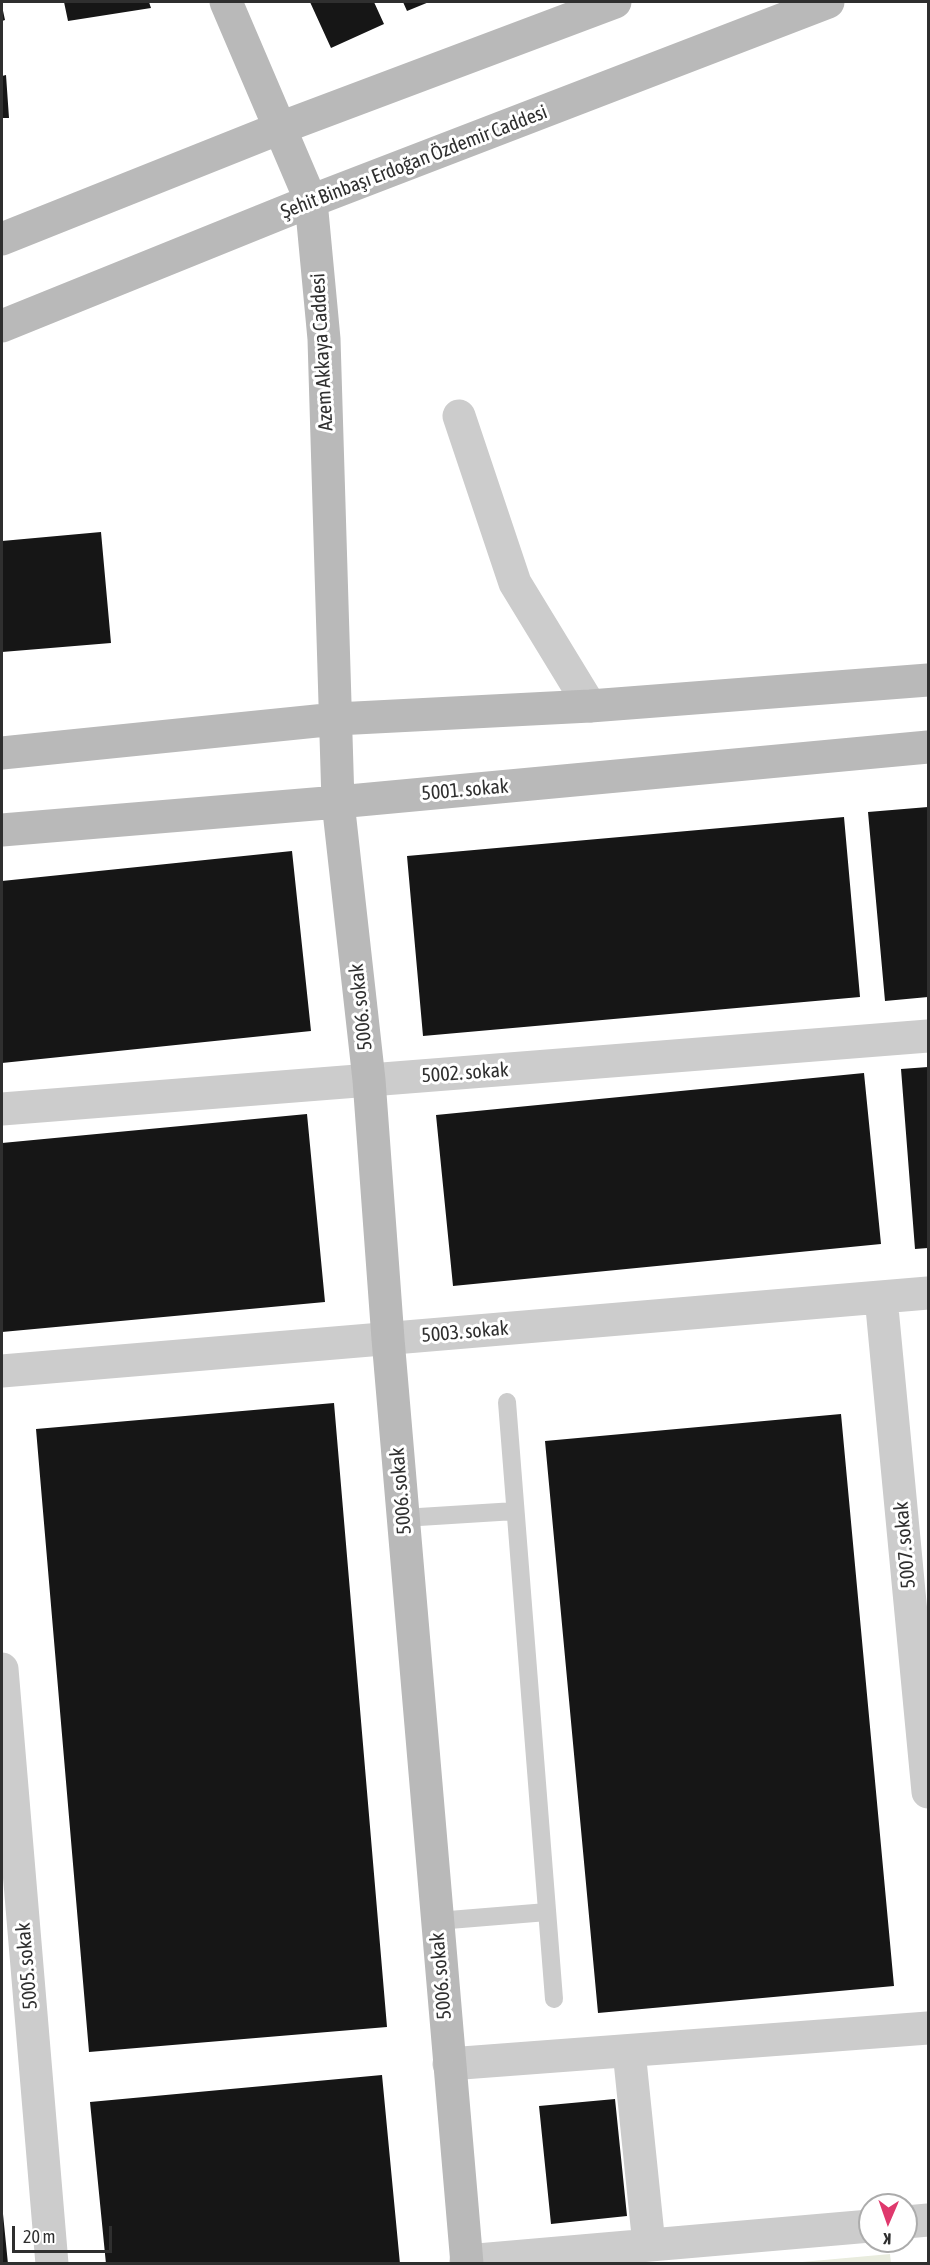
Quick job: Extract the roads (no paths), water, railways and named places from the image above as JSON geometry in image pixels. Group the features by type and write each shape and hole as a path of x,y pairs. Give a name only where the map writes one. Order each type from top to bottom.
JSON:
{"street":[{"name":"Azem Akkaya Caddesi","path":"226,2 311,201 324,339 336,719"},
{"path":"2,239 280,128 615,2"},
{"name":"Şehit Binbaşı Erdoğan Özdemir Caddesi","path":"2,326 311,201 828,2"},
{"path":"459,416 515,583 590,706"},
{"path":"2,753 336,719 590,706 928,680"},
{"name":"5006. sokak","path":"336,719 338,802 369,1080 388,1339 466,2262"},
{"name":"5001. sokak","path":"2,830 338,802 928,747"},
{"name":"5002. sokak","path":"2,1109 928,1036"},
{"name":"5003. sokak","path":"2,1371 928,1293"},
{"name":"5007. sokak","path":"881,1297 928,1792"},
{"name":"5005. sokak","path":"2,1669 52,2264"},
{"path":"449,2064 928,2028"},
{"path":"629,2051 649,2245"},
{"path":"466,2262 858,2227"}],"lane":[{"path":"507,1402 554,1999"},
{"path":"403,1518 515,1511"},
{"path":"437,1921 547,1912"}]}
